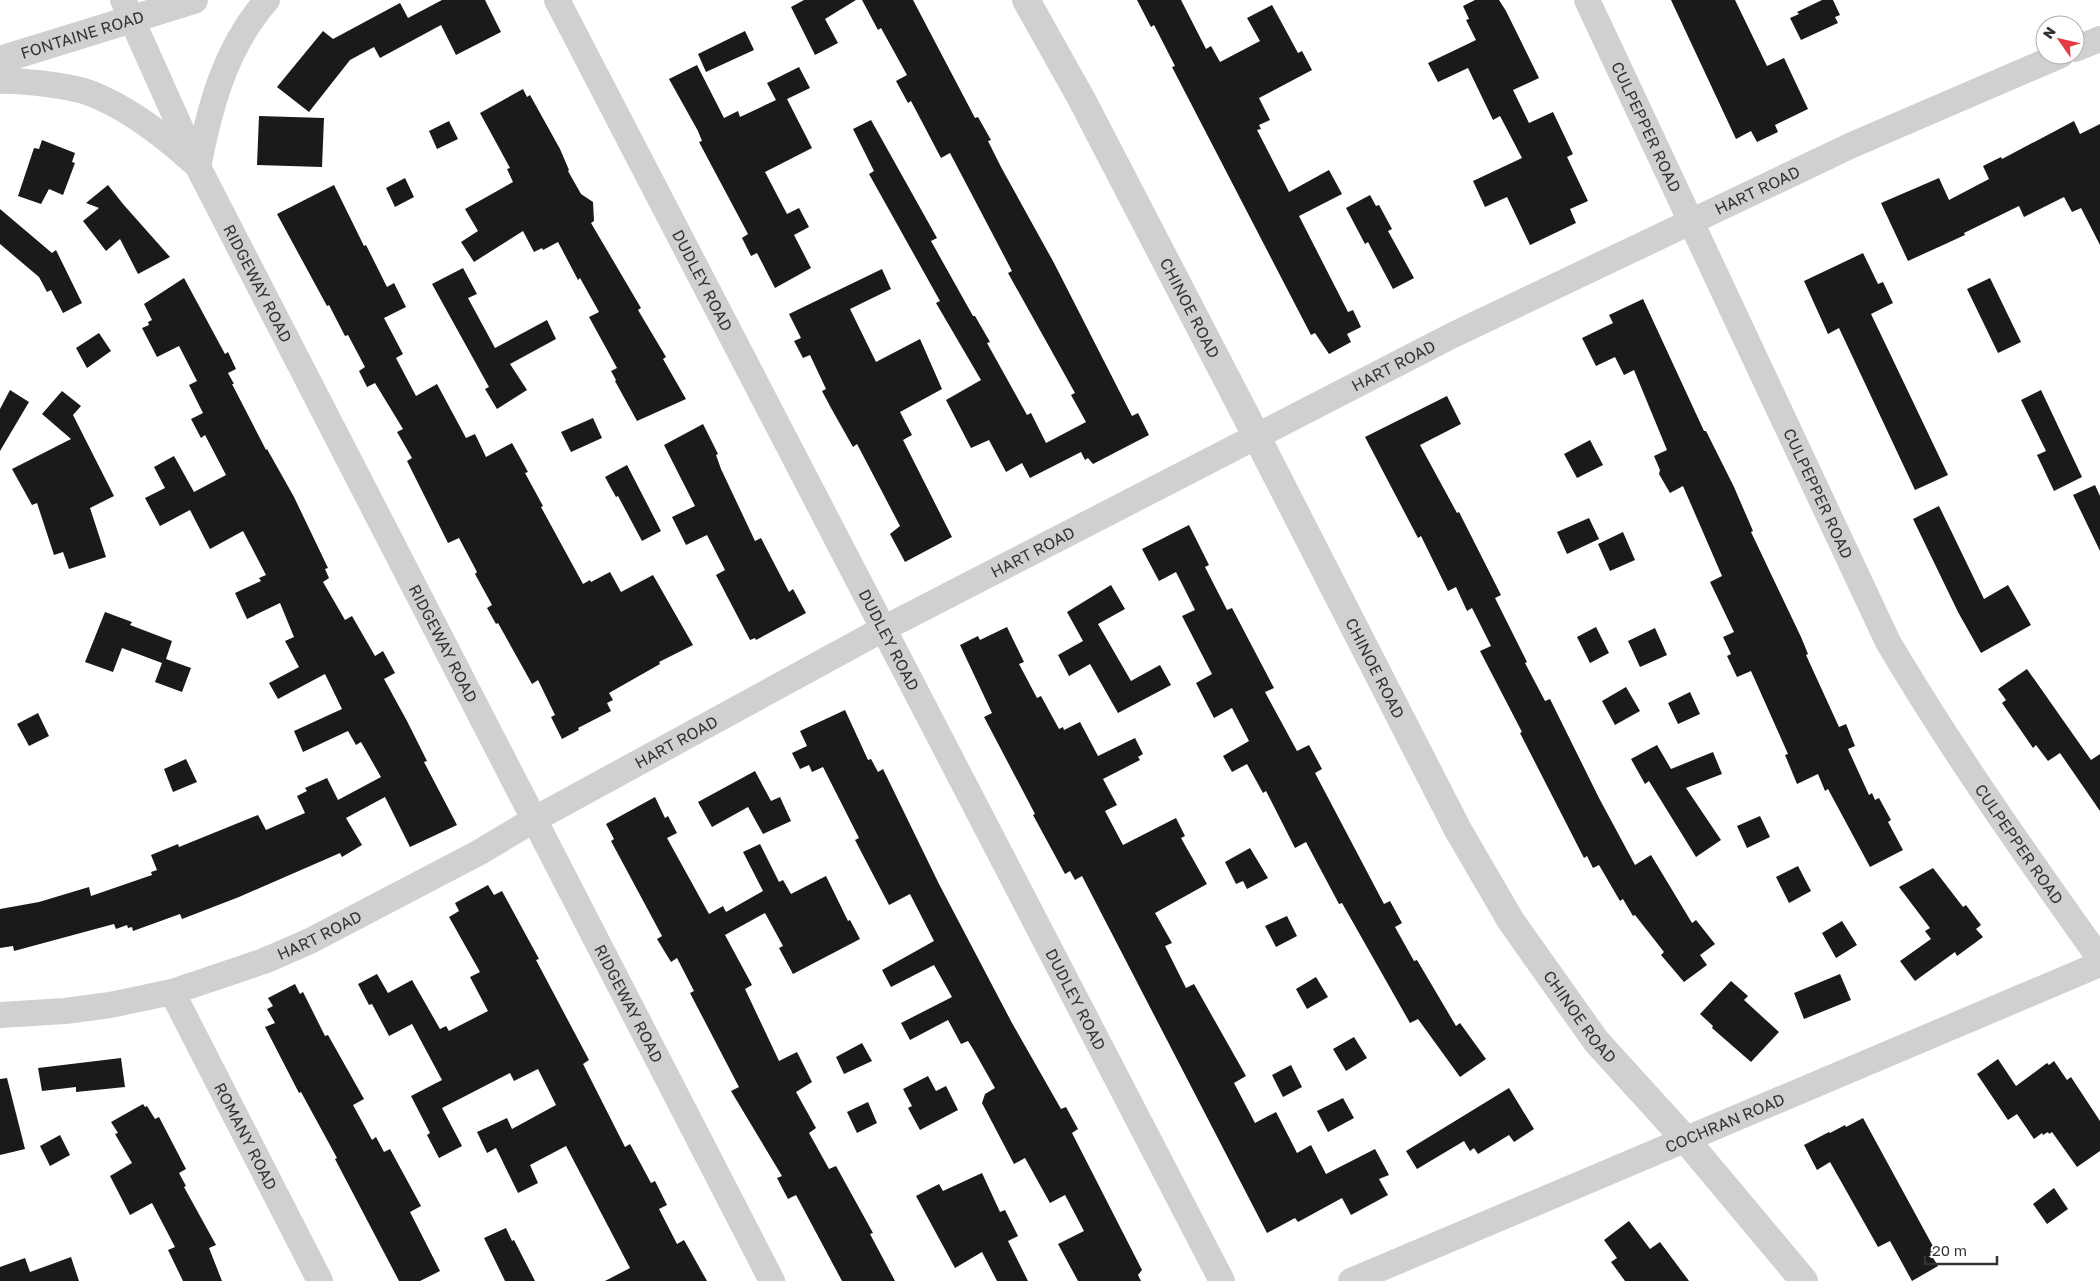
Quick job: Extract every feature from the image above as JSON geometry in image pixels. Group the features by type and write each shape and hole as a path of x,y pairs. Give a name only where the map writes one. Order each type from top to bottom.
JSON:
{"street":[{"name":"FONTAINE ROAD","path":"0,60 128,10 194,0"},
{"path":"198,167 209,111 226,63 240,37 267,0"},
{"name":"DUDLEY ROAD","path":"557,0 1222,1281"},
{"name":"CHINOE ROAD","path":"1026,0 1085,107 1257,436 1458,830 1512,921 1596,1041 1686,1140 1804,1281"},
{"name":"CULPEPPER ROAD","path":"1587,0 1888,642 1923,701 1992,807 2100,959"},
{"name":"RIDGEWAY ROAD","path":"128,10 198,167 772,1281"},
{"path":"2085,45 2100,39"},
{"name":"HART ROAD","path":"0,1014 65,1012 172,992 264,961 310,941 480,852 535,819 884,628 1453,335 1852,145 2038,65"},
{"path":"0,81 12,80 50,84 86,92 116,106 142,122 171,142 198,167"},
{"name":"COCHRAN ROAD","path":"1351,1281 2100,964"},
{"name":"ROMANY ROAD","path":"172,992 320,1281"}],"building":[{"path":"442,0 485,0 501,32 456,55 441,25 380,58 374,47 350,60 309,112 277,87 323,31 333,39 400,3 408,18"},
{"path":"804,0 856,0 825,19 838,43 815,55 791,7"},
{"path":"862,0 913,0 975,118 978,117 991,140 988,141 1001,167 1054,263 1132,416 1138,413 1149,435 1093,464 1088,458 1085,460 1081,452 1030,478 1022,463 1006,472 989,440 971,448 946,400 981,380 936,303 940,301 869,174 874,171 853,129 871,120 937,238 931,241 973,316 975,316 990,342 987,343 1027,415 1031,413 1046,443 1086,422 1071,395 1075,393 1008,273 1012,271 950,153 941,158 911,101 908,103 896,81 907,75 881,28 878,30"},
{"path":"1137,0 1181,0 1206,49 1211,46 1220,62 1260,41 1247,18 1272,5 1298,53 1302,51 1312,70 1259,98 1270,120 1259,125 1261,129 1257,130 1289,192 1329,170 1342,194 1299,216 1348,312 1353,310 1361,327 1347,334 1351,342 1329,354 1315,333 1311,335 1172,67 1175,66 1154,25 1151,27"},
{"path":"1475,0 1499,0 1506,11 1539,78 1513,90 1529,123 1553,112 1573,154 1567,157 1588,201 1570,209 1576,223 1530,245 1507,197 1485,207 1473,181 1522,158 1500,116 1493,120 1468,68 1438,82 1428,63 1476,40 1466,20 1469,19 1463,6"},
{"path":"1671,0 1735,0 1767,66 1784,58 1808,109 1775,125 1778,132 1757,142 1751,131 1736,139"},
{"path":"1822,0 1833,0 1840,15 1835,17 1838,23 1801,40 1790,18 1799,14 1797,12"},
{"path":"745,31 754,50 706,72 698,54"},
{"path":"697,65 724,118 738,111 740,117 776,100 767,83 799,67 810,88 787,99 812,148 765,172 787,214 799,208 809,227 794,235 811,268 775,288 757,253 751,256 742,238 748,234 699,142 702,141 698,131 669,79"},
{"path":"523,89 527,97 530,95 560,149 568,171 581,194 593,202 594,221 591,223 641,308 638,310 666,357 663,359 686,399 637,421 611,371 617,368 589,317 599,312 580,278 578,280 558,242 543,250 542,248 534,252 523,231 474,262 461,242 478,231 465,209 513,182 507,169 510,168 480,113"},
{"path":"259,116 324,118 322,167 257,165"},
{"path":"449,121 458,139 437,149 429,131"},
{"path":"2074,121 2080,134 2100,124 2100,245 2081,208 2072,212 2064,197 2024,217 2019,206 1964,233 1965,235 1908,261 1881,203 1939,178 1949,200 1989,179 1983,166 2001,157 2002,159"},
{"path":"42,140 75,153 72,162 75,163 63,195 49,189 41,204 18,196 34,148 39,149"},
{"path":"405,178 414,197 395,207 386,188"},
{"path":"108,185 170,257 138,274 120,239 106,251 83,221 99,208 86,203"},
{"path":"334,185 364,246 366,245 387,287 394,283 406,307 384,318 403,354 396,358 416,396 437,384 466,438 475,434 486,457 512,443 528,472 525,473 543,506 541,507 583,584 610,572 621,592 653,575 693,645 659,662 660,664 609,693 613,700 607,703 611,711 578,728 579,730 562,739 551,717 555,715 538,680 532,684 498,623 496,624 487,608 492,605 475,574 477,572 459,538 448,543 407,461 412,458 397,432 403,429 375,383 367,387 359,371 365,367 348,335 345,336 329,305 327,306 277,214"},
{"path":"1370,195 1376,206 1379,205 1392,229 1388,231 1414,278 1393,289 1368,242 1365,244 1346,208"},
{"path":"0,209 52,253 56,250 82,303 63,313 51,290 47,292 39,277 0,244"},
{"path":"1863,253 1878,284 1883,282 1893,303 1871,314 1948,475 1915,490 1839,328 1828,334 1804,281"},
{"path":"463,268 477,294 468,298 495,348 547,320 556,339 510,364 527,390 497,409 485,389 489,387 432,284"},
{"path":"882,269 891,289 850,309 876,362 920,339 942,389 900,412 912,435 903,440 952,537 905,562 890,534 900,526 857,444 853,447 822,391 826,389 810,355 803,358 794,341 801,338 789,314"},
{"path":"184,278 225,354 228,352 236,369 228,373 234,384 232,384 266,450 294,497 328,568 325,569 329,578 323,582 345,620 352,616 375,656 383,651 395,673 384,679 427,761 424,762 457,825 410,847 385,797 346,818 362,845 342,857 340,853 239,897 182,919 180,914 133,931 132,927 128,928 127,925 116,929 114,924 14,951 13,946 0,948 0,909 39,902 89,887 91,896 152,875 151,872 157,870 151,855 178,844 179,847 258,815 266,830 305,813 297,796 307,791 305,788 327,778 338,800 381,777 361,742 356,745 348,731 303,752 294,731 342,709 325,674 278,699 269,683 299,667 285,641 294,637 280,603 247,619 235,593 261,581 259,578 266,575 243,531 210,549 190,510 160,526 145,498 165,488 154,467 174,456 194,492 226,475 205,435 201,438 191,419 203,413 189,385 197,381 179,346 157,357 142,328 149,325 148,322 152,320 144,304"},
{"path":"1990,278 2021,342 1998,353 1967,289"},
{"path":"1643,299 1704,431 1706,431 1734,487 1753,531 1751,532 1801,637 1808,654 1806,655 1839,727 1846,724 1855,746 1848,749 1869,795 1872,793 1875,800 1879,798 1891,820 1888,822 1903,850 1870,867 1828,789 1825,791 1818,774 1797,784 1785,755 1788,754 1751,671 1737,677 1727,656 1731,654 1723,637 1734,632 1710,582 1722,576 1683,486 1670,493 1659,474 1660,470 1654,456 1667,450 1634,370 1624,375 1615,357 1596,366 1582,338 1613,323 1609,315"},
{"path":"99,333 111,351 87,368 76,348"},
{"path":"10,390 29,402 0,451 0,409"},
{"path":"2041,390 2082,477 2054,491 2037,455 2046,451 2021,400"},
{"path":"62,391 81,406 73,415 114,496 90,508 106,557 69,569 63,552 54,555 37,503 32,505 12,469 71,439 42,414"},
{"path":"1447,396 1461,424 1420,445 1457,513 1459,512 1501,595 1495,598 1527,662 1525,663 1545,701 1550,699 1599,798 1635,865 1651,855 1692,923 1696,920 1715,944 1700,955 1707,965 1684,982 1661,955 1664,952 1635,915 1633,916 1623,899 1620,901 1599,865 1593,868 1587,856 1584,858 1480,651 1491,646 1472,608 1467,611 1456,587 1448,591 1421,536 1418,538 1365,437"},
{"path":"593,418 602,438 571,452 561,432"},
{"path":"703,424 718,454 716,455 721,469 755,541 761,538 789,592 793,589 806,613 756,640 755,638 750,640 716,575 725,570 707,535 686,545 672,517 695,506 664,445"},
{"path":"1590,440 1603,465 1577,478 1564,454"},
{"path":"627,465 661,531 642,541 618,496 616,497 605,477"},
{"path":"2095,485 2100,496 2100,551 2073,495"},
{"path":"1939,506 1984,599 2008,585 2031,625 1981,653 1958,612 1913,519"},
{"path":"1589,518 1599,539 1567,554 1557,532"},
{"path":"1189,525 1209,565 1205,567 1227,610 1232,608 1274,688 1265,692 1297,751 1309,745 1322,769 1315,773 1384,904 1390,901 1402,923 1395,927 1414,961 1417,960 1456,1026 1460,1023 1486,1059 1460,1077 1418,1019 1410,1023 1342,903 1339,904 1306,842 1295,848 1266,791 1263,793 1247,764 1232,772 1223,756 1249,741 1232,708 1214,718 1196,683 1212,674 1182,616 1195,610 1176,572 1159,581 1142,549"},
{"path":"1623,532 1635,560 1610,571 1598,544"},
{"path":"1111,585 1125,609 1098,624 1131,681 1160,665 1171,685 1118,713 1090,664 1069,676 1058,655 1083,641 1067,612"},
{"path":"105,612 132,622 130,625 172,641 166,659 191,668 182,692 155,682 162,663 122,648 113,672 85,662"},
{"path":"1007,627 1024,662 1019,664 1037,698 1041,696 1059,729 1063,727 1064,730 1080,722 1098,756 1135,738 1143,754 1138,757 1140,760 1103,779 1117,805 1105,811 1123,845 1176,818 1185,836 1181,838 1207,884 1155,913 1172,943 1165,946 1186,988 1194,984 1246,1076 1234,1083 1255,1123 1276,1112 1297,1153 1311,1145 1326,1174 1375,1149 1389,1175 1379,1179 1388,1195 1351,1215 1342,1198 1298,1222 1295,1218 1267,1233 1082,876 1075,880 1070,871 1065,874 984,717 992,713 960,645 978,636 980,640"},
{"path":"1596,627 1609,653 1590,663 1577,637"},
{"path":"1655,628 1667,655 1640,667 1628,641"},
{"path":"2027,669 2091,760 2100,754 2100,811 2060,753 2048,761 2036,745 2033,748 2002,703 2006,700 1998,689"},
{"path":"1626,687 1640,711 1615,725 1602,701"},
{"path":"1690,692 1700,714 1678,724 1668,703"},
{"path":"845,710 868,760 871,759 878,772 883,769 939,884 1012,1023 1061,1109 1066,1107 1078,1129 1072,1133 1142,1270 1138,1275 1141,1281 1078,1281 1058,1244 1084,1231 1065,1195 1050,1203 1025,1158 1014,1164 982,1103 985,1094 995,1088 968,1041 961,1044 948,1020 910,1040 901,1023 952,997 934,965 891,987 882,970 934,941 910,894 889,905 855,840 859,838 823,767 812,772 809,765 800,769 792,753 807,746 800,731"},
{"path":"38,713 49,736 29,746 17,724"},
{"path":"1657,745 1671,769 1713,752 1722,774 1686,788 1721,840 1696,857 1649,781 1645,784 1631,759"},
{"path":"186,759 197,782 173,792 164,769"},
{"path":"755,771 771,801 780,797 791,821 763,834 748,807 712,827 698,802"},
{"path":"655,797 665,818 668,816 677,833 667,838 709,914 723,906 726,912 763,891 743,852 760,844 779,882 783,880 791,894 826,876 848,921 850,920 860,939 793,974 779,948 783,946 765,913 725,935 752,985 745,989 779,1061 797,1052 812,1082 796,1092 816,1128 809,1133 829,1169 836,1166 873,1233 870,1234 895,1281 842,1281 796,1195 788,1199 777,1178 782,1176 731,1091 739,1087 690,993 694,991 677,958 671,962 657,939 662,936 611,841 614,839 606,824"},
{"path":"1760,816 1770,837 1747,848 1737,826"},
{"path":"1250,848 1268,878 1247,889 1243,881 1236,884 1225,862"},
{"path":"1798,866 1811,891 1789,903 1776,877"},
{"path":"1933,868 1963,907 1966,905 1981,925 1976,929 1983,937 1957,956 1955,952 1915,981 1900,961 1931,939 1925,931 1930,928 1899,887"},
{"path":"488,885 494,895 502,891 539,959 536,960 589,1060 583,1064 625,1147 630,1144 651,1183 655,1181 667,1205 659,1209 677,1244 684,1240 707,1281 605,1281 630,1268 566,1146 530,1165 538,1183 518,1193 496,1148 487,1153 477,1132 507,1118 512,1129 556,1105 538,1069 514,1081 510,1073 442,1108 462,1146 439,1158 427,1135 430,1133 411,1096 442,1080 412,1024 389,1036 372,1004 369,1005 358,984 377,974 388,993 412,980 440,1029 446,1026 449,1031 488,1011 470,977 480,972 449,917 459,911 455,903"},
{"path":"1287,916 1297,936 1276,947 1265,926"},
{"path":"1842,921 1857,945 1836,958 1822,933"},
{"path":"1840,974 1851,1000 1804,1019 1794,993"},
{"path":"1316,977 1328,997 1307,1009 1296,989"},
{"path":"1731,981 1748,996 1744,1000 1779,1032 1751,1062 1712,1028 1713,1026 1700,1014"},
{"path":"295,984 300,994 303,992 325,1036 328,1035 364,1099 353,1105 372,1140 376,1137 384,1152 390,1149 421,1206 410,1212 440,1271 420,1281 399,1281 335,1159 337,1158 301,1092 299,1093 265,1027 275,1023 267,1009 273,1006 268,998"},
{"path":"1354,1037 1367,1058 1346,1071 1333,1049"},
{"path":"862,1043 872,1061 844,1074 836,1057"},
{"path":"121,1058 125,1087 76,1092 76,1087 42,1091 38,1068"},
{"path":"1998,1059 2016,1086 2047,1063 2049,1065 2054,1061 2067,1080 2071,1077 2100,1121 2100,1151 2077,1167 2052,1132 2043,1135 2042,1133 2034,1139 2017,1114 2008,1120 1977,1074"},
{"path":"1291,1065 1302,1087 1283,1097 1272,1075"},
{"path":"928,1076 936,1091 946,1086 958,1110 920,1130 908,1108 912,1106 903,1089"},
{"path":"7,1078 25,1149 0,1155 0,1079"},
{"path":"1509,1088 1534,1129 1514,1142 1509,1135 1478,1154 1474,1148 1470,1151 1464,1141 1417,1169 1406,1151"},
{"path":"1343,1098 1354,1118 1328,1132 1317,1111"},
{"path":"868,1102 877,1123 857,1133 847,1112"},
{"path":"143,1104 145,1107 147,1106 155,1119 159,1117 186,1169 179,1173 186,1186 184,1187 216,1245 209,1248 222,1281 183,1281 168,1250 175,1247 152,1203 130,1215 110,1176 132,1163 115,1134 118,1133 111,1122"},
{"path":"1863,1118 1935,1250 1930,1253 1938,1266 1912,1281 1890,1241 1878,1247 1830,1162 1817,1170 1804,1145"},
{"path":"60,1135 70,1155 50,1166 40,1146"},
{"path":"982,1173 1000,1212 1005,1210 1018,1236 1008,1241 1028,1281 997,1281 982,1252 955,1268 916,1196 939,1184 943,1191"},
{"path":"2054,1188 2068,1209 2047,1224 2033,1204"},
{"path":"1629,1221 1650,1249 1660,1242 1689,1281 1625,1281 1611,1262 1617,1258 1604,1240"},
{"path":"506,1228 535,1281 505,1281 484,1238"},
{"path":"71,1257 79,1281 0,1281 0,1267 25,1258 30,1272"}]}
